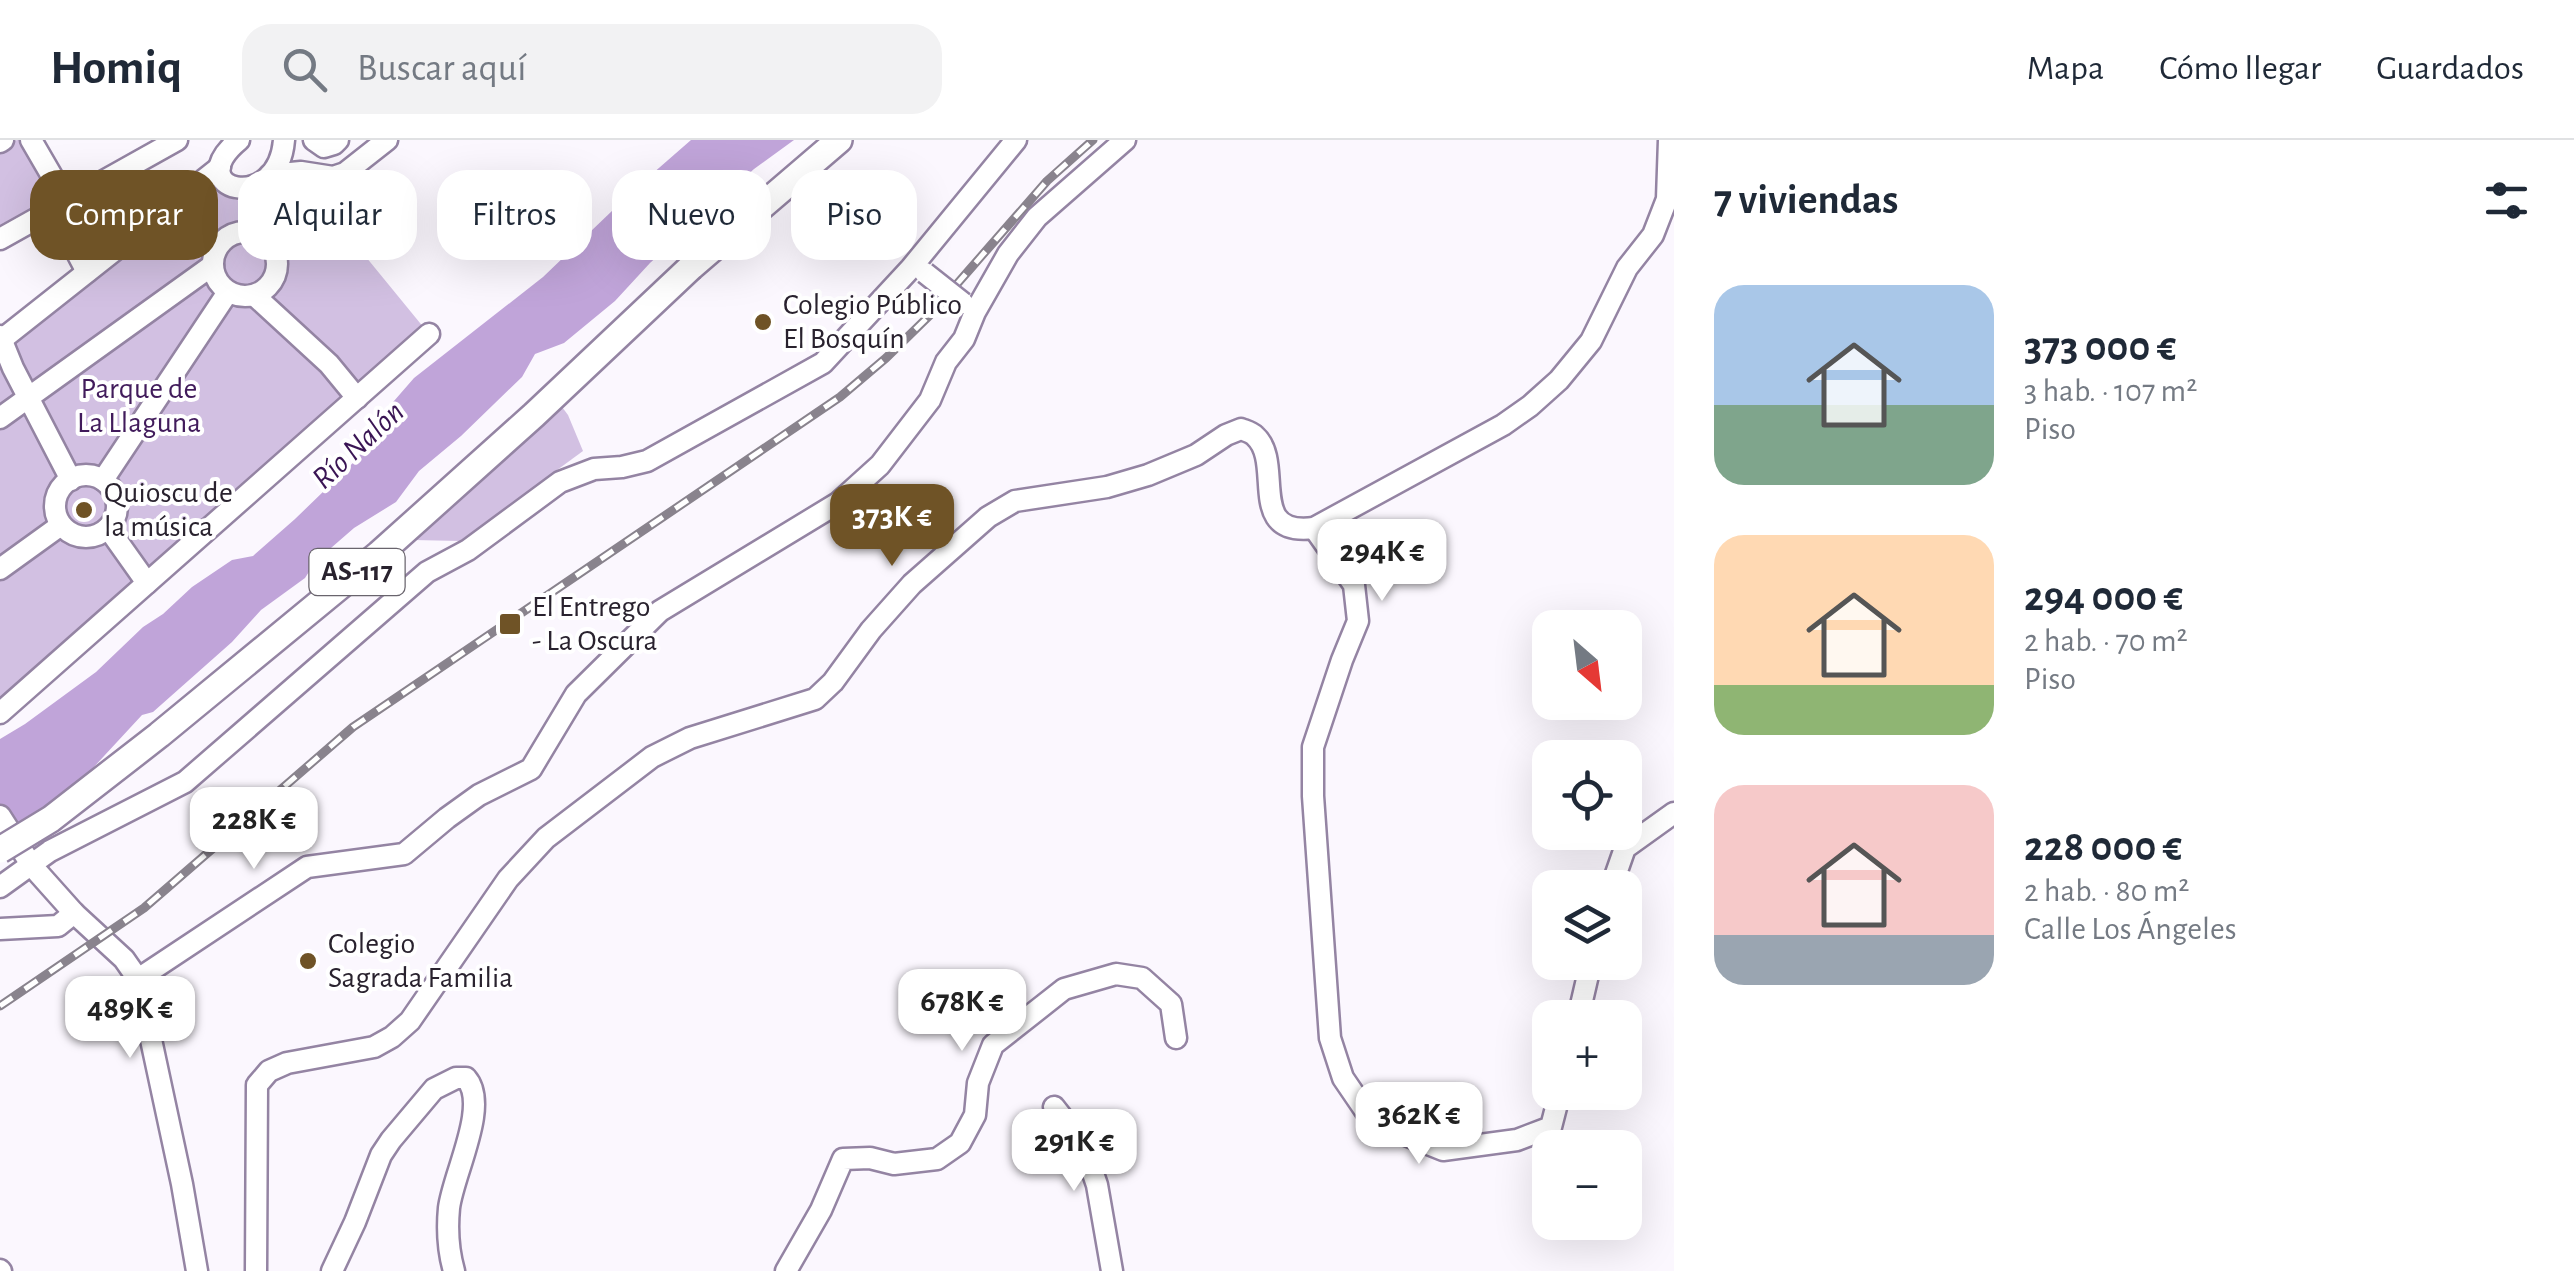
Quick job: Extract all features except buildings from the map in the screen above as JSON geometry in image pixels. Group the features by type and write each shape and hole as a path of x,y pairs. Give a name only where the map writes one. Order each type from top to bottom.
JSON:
{"main road":[{"name":"AS-117","path":"19,857 51,818 160,736 379,554 692,267 839,140"}],"street":[{"path":"31,140 44,170"},
{"path":"124,170 177,140"},
{"path":"210,140 217,170"},
{"path":"238,189 218,174 229,148 239,140"},
{"path":"314,140 324,147 338,140"},
{"path":"349,170 387,140"},
{"path":"0,887 19,857 50,851 185,782 427,572 468,550 560,482 594,469 646,460 822,364 918,270 1016,140"},
{"path":"138,979 307,867 404,854 479,795 531,770 576,694 660,611 838,503 880,465 930,400 946,362 964,339 969,307 1008,254 1036,218 1124,140"},
{"path":"256,1271 257,1085 269,1071 287,1063 374,1047 410,1021 508,879 546,838 652,757 690,738 816,698 912,584 988,517 1015,501 1106,487 1148,475 1196,455 1226,434 1241,429 1257,437 1265,452 1271,509 1281,522 1295,530 1314,528 1503,424 1559,380 1591,341 1627,268 1652,235 1667,198 1669,140"},
{"path":"284,142 306,170"},
{"path":"274,170 284,142"},
{"path":"0,240 30,223"},
{"path":"0,418 184,288 213,265 220,244 238,235"},
{"path":"82,260 87,272"},
{"path":"71,480 1,339 102,260"},
{"path":"213,265 220,285 228,292 245,296 263,291 275,276 277,260"},
{"path":"918,270 969,307"},
{"path":"102,480 228,292"},
{"path":"254,295 328,364 357,398"},
{"path":"0,713 429,334"},
{"path":"87,476 102,480 110,486 116,503 114,520 108,528 89,537 69,532 61,525 55,505 57,495 71,480 87,476"},
{"path":"0,569 61,525"},
{"path":"108,528 148,582"},
{"path":"1314,528 1354,585 1358,621 1313,748 1330,1038 1344,1078 1373,1122 1443,1150 1517,1140 1551,1127 1555,1110"},
{"path":"1618,870 1626,848 1674,813"},
{"path":"0,816 19,857 42,874 74,913 124,958 138,979 197,1271"},
{"path":"0,929 58,926 74,913"},
{"path":"786,1271 821,1210 843,1159 870,1158 894,1164 937,1159 960,1143 975,1115 978,1083 993,1045 1064,989 1116,974 1142,978 1171,1004 1176,1038"},
{"path":"332,1271 391,1140 434,1089 456,1078 466,1078 475,1096 474,1114 450,1206 448,1238 454,1271"},
{"path":"1054,1106 1084,1144 1098,1186 1112,1271"}],"green space":[{"path":"17,140 27,140 44,170 30,170 30,218 0,234 0,149"},
{"name":"Parque de La Llaguna","path":"218,191 238,200 238,260 368,260 429,334 0,713 0,341 104,260 218,260"},
{"path":"562,407 583,451 460,541 413,540"}],"shaded area":[{"name":"Río Nalón","path":"691,140 794,140 753,170 657,170"},
{"name":"Río Nalón","path":"612,211 612,260 653,260 615,301 564,343 535,354 522,377 419,471 396,502 354,528 316,561 305,578 261,610 232,642 153,712 142,715 67,796 0,843 0,739 96,672 192,587 232,560 253,556 357,459 387,409 414,378 561,260 592,260 592,230"}],"railway":[{"path":"0,1006 144,908 353,727 840,397 929,316 1047,181 1093,140"}],"place":[{"name":"Colegio Público El Bosquín","path":"763,322"},
{"name":"Quioscu de la música","path":"84,510"},
{"name":"El Entrego - La Oscura","path":"510,624"},
{"name":"Colegio Sagrada Familia","path":"308,961"}]}
